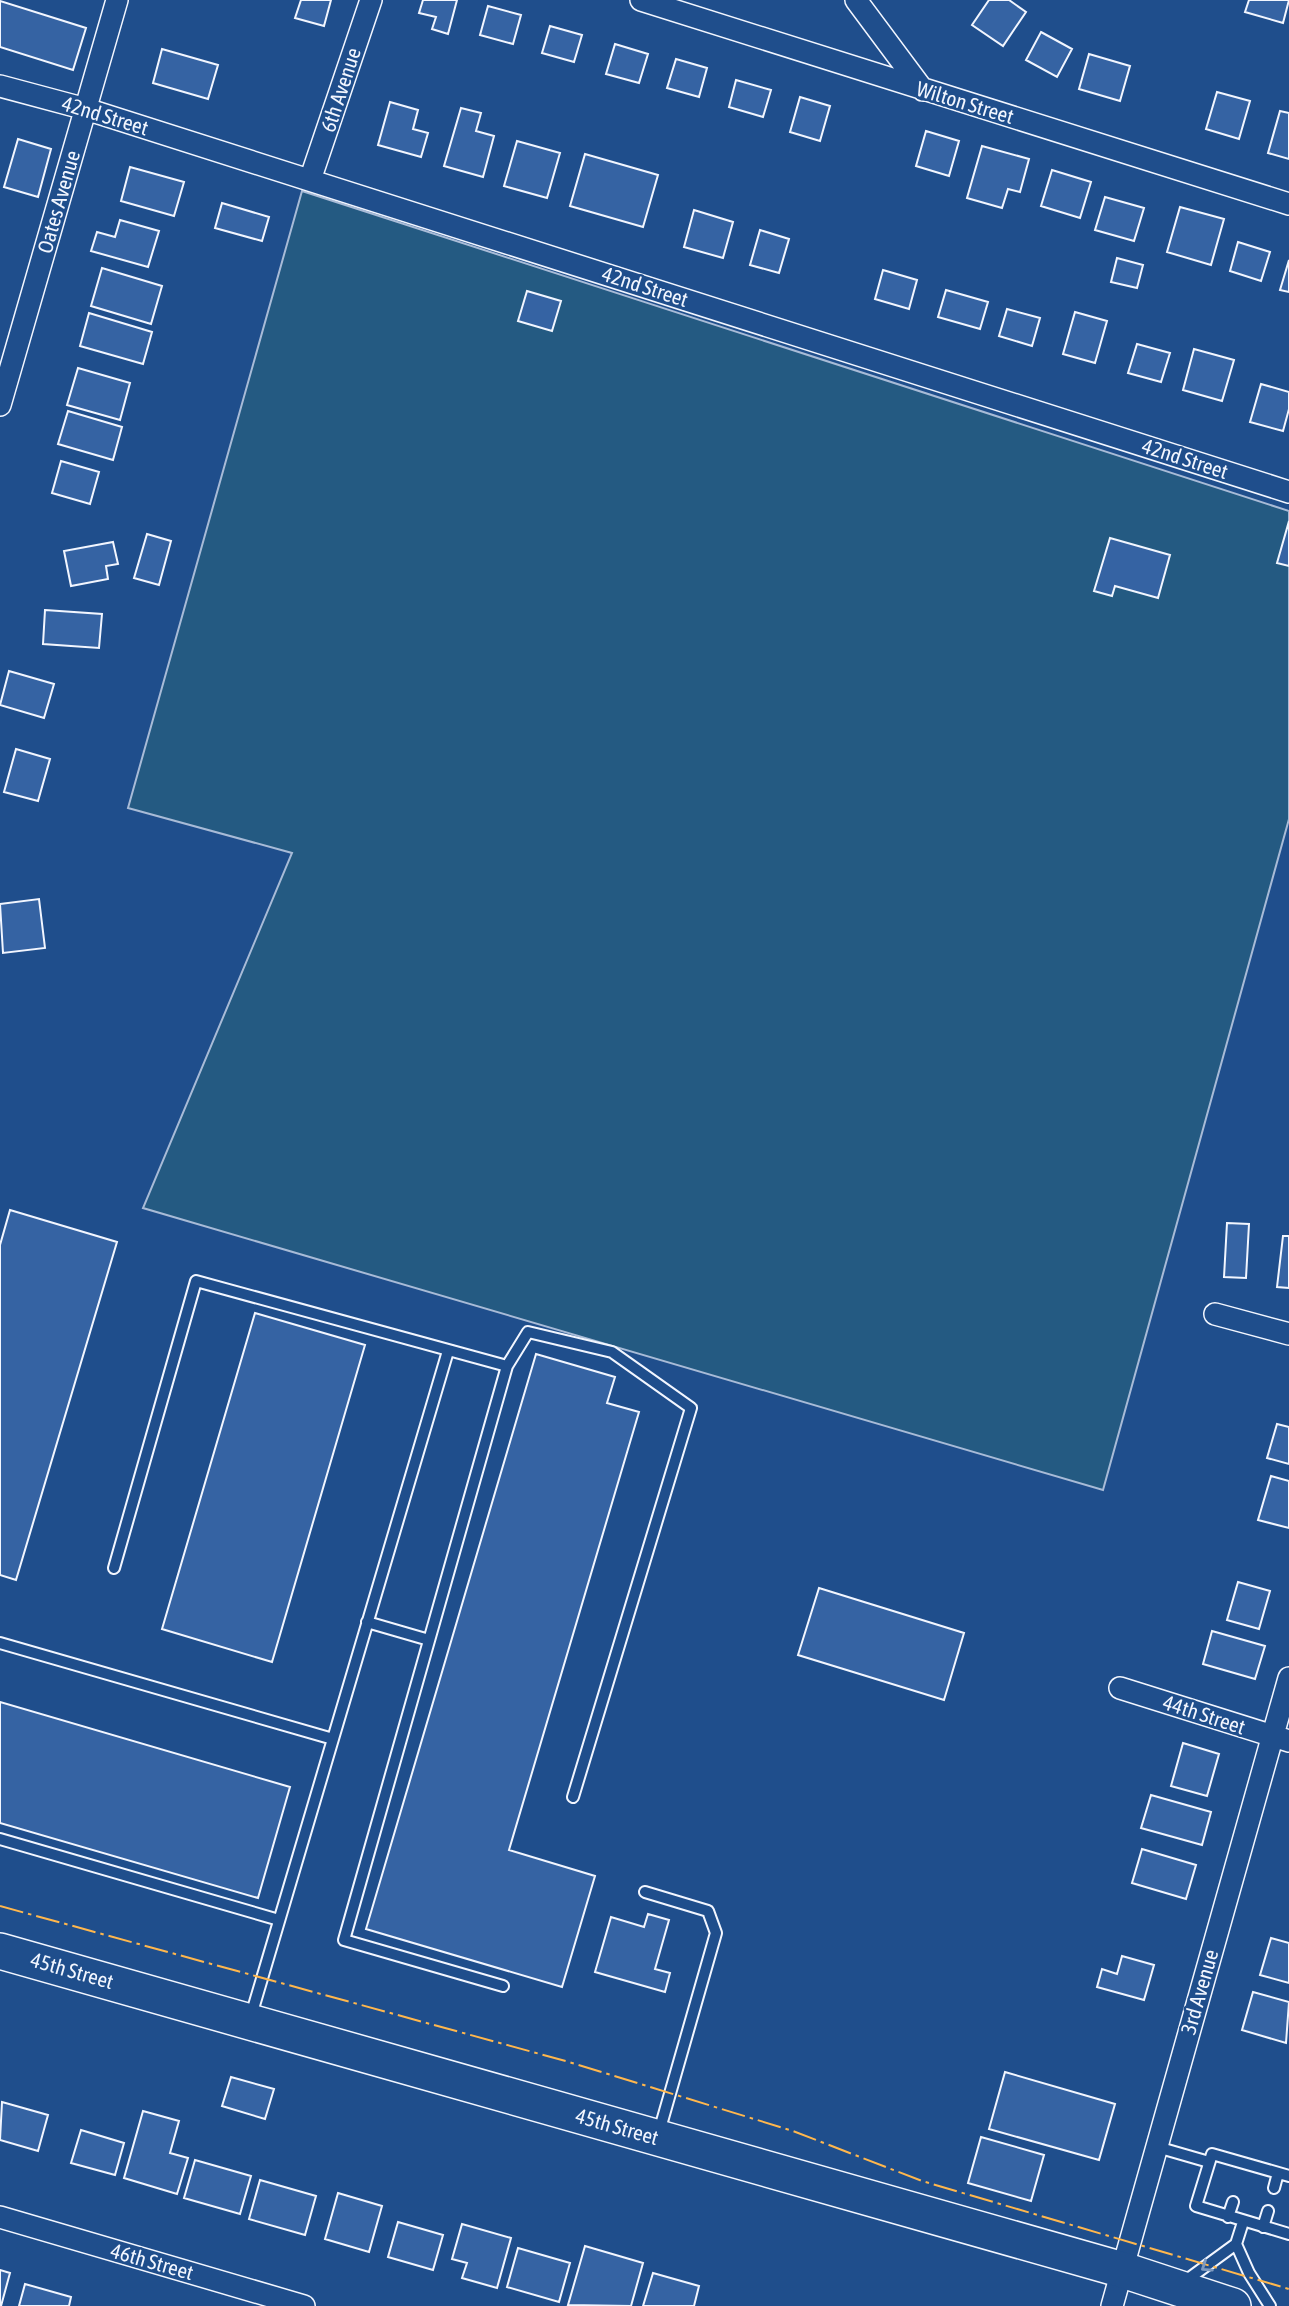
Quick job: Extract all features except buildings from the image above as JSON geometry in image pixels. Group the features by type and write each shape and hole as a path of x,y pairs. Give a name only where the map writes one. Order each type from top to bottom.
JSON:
{"main road":[{"name":"45th Street","path":"0,1951 1123,2270 1233,2306"}],"street":[{"name":"Oates Avenue","path":"0,405 117,0"},
{"name":"6th Avenue","path":"310,180 371,0"},
{"name":"Wilton Street","path":"641,0 1289,204"},
{"path":"856,0 923,90"},
{"name":"42nd Street","path":"0,86 86,109 1289,492"},
{"path":"1215,1314 1289,1334"},
{"name":"3rd Avenue","path":"1112,2306 1280,1739 1289,1678"},
{"name":"44th Street","path":"1120,1688 1280,1739"},
{"name":"46th Street","path":"0,2217 304,2306"}],"lane":[{"path":"114,1568 196,1281 507,1366"},
{"path":"503,1986 344,1940 507,1366 528,1332 612,1352 691,1408 573,1797"},
{"path":"249,2021 447,1351"},
{"path":"367,1622 429,1640"},
{"path":"0,1643 332,1739"},
{"path":"0,1839 279,1920"},
{"path":"645,1892 708,1911 716,1933 657,2138"},
{"path":"1157,2147 1209,2162"},
{"path":"1274,2188 1284,2175 1212,2154 1196,2206 1289,2234"},
{"path":"1240,2177 1244,2164"},
{"path":"1228,2217 1233,2202"},
{"path":"1263,2227 1268,2211"},
{"path":"1175,2288 1236,2244 1243,2222"},
{"path":"1236,2244 1249,2273 1270,2306"}],"shaded area":[{"path":"302,191 1289,511 1289,819 1103,1490 143,1208 292,853 128,808"}],"power":[{"path":"0,1906 569,2062 793,2131 922,2181 1289,2289"}]}
